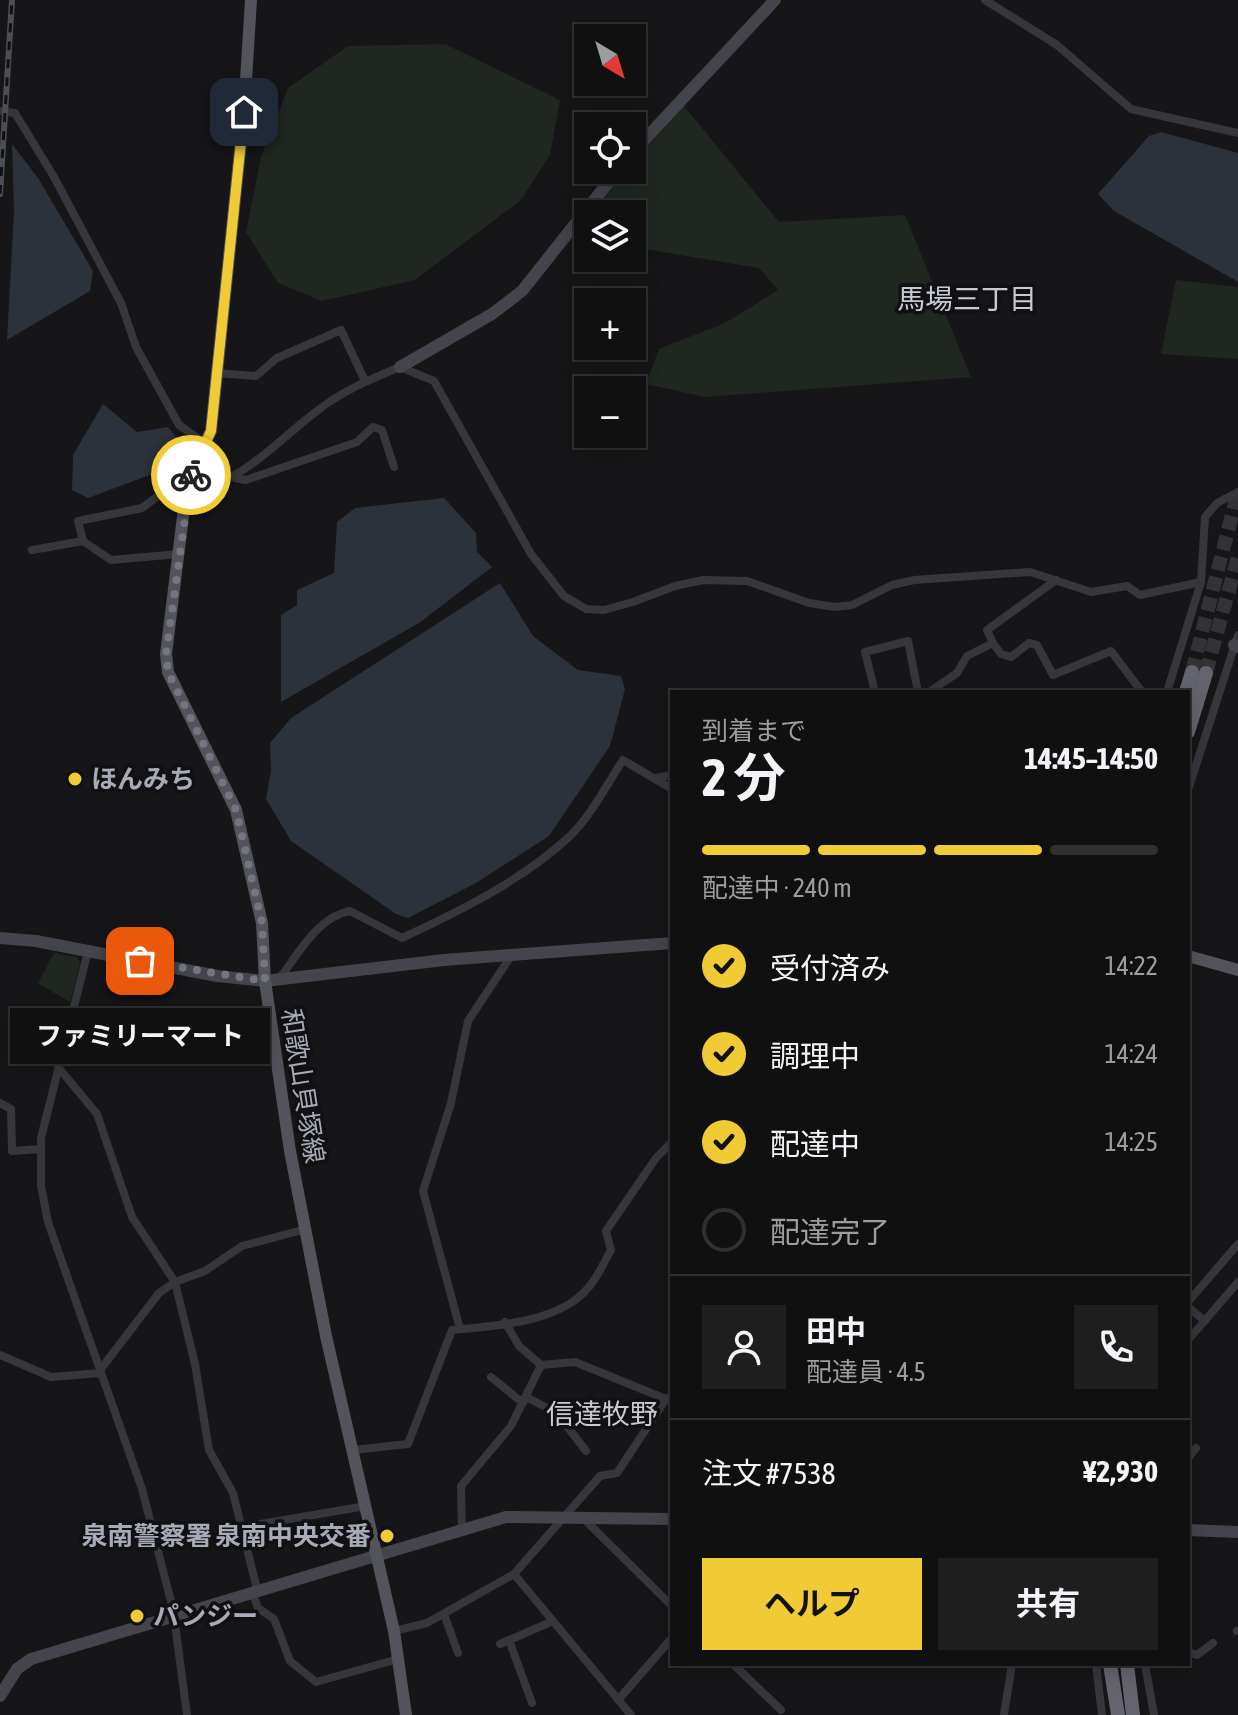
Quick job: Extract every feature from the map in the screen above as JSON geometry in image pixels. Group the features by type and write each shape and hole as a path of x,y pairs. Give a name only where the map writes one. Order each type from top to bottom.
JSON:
{"highway":[{"path":"1187,690 1199,673 1190,721"},
{"path":"1110,1666 1118,1715"},
{"path":"1127,1666 1133,1715"}],"main road":[{"name":"和歌山貝塚線","path":"251,0 243,123 211,431 188,488 166,654 168,672 236,810 262,923 265,981 290,1151 326,1336 394,1631 406,1715"},
{"path":"1190,957 1238,970"}],"street":[{"path":"646,138 775,0"},
{"path":"985,0 1057,45 1131,109 1238,133"},
{"path":"0,111 15,113 54,177 121,303 136,347 179,425 206,444"},
{"path":"179,554 111,560 83,541 78,521 142,508 170,487 215,487 235,478 319,409 365,381 400,367 492,314 522,291 607,184"},
{"path":"216,373 256,376 277,358 341,330 365,381"},
{"path":"400,367 434,381 531,554 564,596 586,609 604,610 703,580 747,581 809,603 835,607 852,605 892,585 914,580 1030,572 1091,592 1127,586 1140,595 1201,582"},
{"path":"235,478 246,480 357,442 373,427 382,430 394,467"},
{"path":"1168,690 1201,582 1205,517 1217,503 1238,492"},
{"path":"32,550 83,541"},
{"path":"1056,580 987,630 1001,654 1011,657 1029,643 1037,645 1053,675 1111,651 1140,690"},
{"path":"874,690 865,652 908,641 918,690"},
{"path":"1190,784 1237,642"},
{"path":"932,690 957,673 967,656 993,643"},
{"path":"1203,708 1213,712"},
{"path":"279,979 318,929 340,913 350,911 402,938 450,916 540,861 573,834 623,760 670,788"},
{"path":"654,778 670,775"},
{"path":"0,938 217,976 265,981 670,943"},
{"path":"88,951 40,1149 41,1186 48,1222 142,1489 174,1616 187,1715"},
{"path":"460,1329 423,1191 451,1103 468,1021 511,956"},
{"path":"58,1067 97,1114 132,1217 175,1282 195,1364 209,1450 233,1493 258,1608 274,1619 290,1661 316,1682 398,1659"},
{"path":"0,1103 11,1109 12,1151 40,1149"},
{"path":"353,1450 408,1444 452,1330 485,1328 563,1307 589,1288 611,1250 606,1231 656,1158 670,1144"},
{"path":"0,1355 51,1377 100,1372 159,1293 175,1282 205,1271 242,1246 306,1229"},
{"path":"1190,1302 1238,1244"},
{"path":"1190,1338 1238,1282"},
{"path":"1190,1306 1205,1321"},
{"path":"394,1631 427,1623 514,1574 600,1476 617,1473 669,1397 575,1362 541,1365 519,1346 505,1322"},
{"path":"462,1530 461,1486 511,1426 541,1365"},
{"path":"491,1377 524,1400 557,1413 586,1451"},
{"path":"1190,1456 1196,1448"},
{"path":"242,1527 366,1506"},
{"path":"0,1696 23,1662 31,1659 506,1517 670,1519"},
{"path":"583,1518 670,1604"},
{"path":"1190,1530 1238,1532"},
{"path":"514,1574 631,1715"},
{"path":"444,1614 458,1653"},
{"path":"532,1703 504,1642 553,1621"},
{"path":"618,1700 670,1640"},
{"path":"1190,1653 1197,1655 1213,1643"},
{"path":"735,1666 781,1710"},
{"path":"1004,1715 1012,1666"},
{"path":"1096,1666 1102,1715"},
{"path":"1145,1666 1154,1715"}],"shaded area":[{"path":"445,44 560,100 550,155 521,200 415,280 322,301 278,283 246,232 261,157 288,88 348,46"},
{"path":"680,101 779,222 905,215 971,377 705,397 646,384 659,349 725,323 778,290 759,268 646,249 646,200 602,200 606,184 646,184 646,139"},
{"path":"1161,132 1238,153 1238,282 1114,211 1098,194 1149,136"},
{"path":"12,144 38,178 93,271 90,291 7,340 14,211"},
{"path":"1176,280 1238,287 1238,359 1161,354"},
{"path":"103,404 137,432 168,427 185,448 174,466 88,498 72,490 73,455"},
{"path":"444,498 476,533 477,552 492,567 419,623 281,702 281,615 297,605 297,590 334,573 337,522 355,508"},
{"path":"500,583 533,636 578,670 621,676 625,689 610,746 549,836 476,883 408,918 396,914 291,841 266,799 271,770 270,743 291,718"},
{"path":"54,953 77,957 80,963 70,1002 38,983"}],"tunnel":[{"path":"1192,672 1238,491"},
{"path":"1206,673 1238,557"},
{"path":"1190,704 1203,708"}],"railway":[{"path":"0,194 12,0"}],"way so far":[{"path":"140,961 217,976 265,981 267,967 262,923 236,810 168,672 166,654 186,492 191,475"}],"place":[{"name":"ほんみち","path":"75,779"},
{"name":"ファミリーマート","path":"140,961"},
{"name":"泉南警察署 泉南中央交番","path":"387,1536"},
{"name":"パンジー","path":"137,1616"}],"district":[{"name":"馬場三丁目","path":"967,299"},
{"name":"信達牧野","path":"602,1414"}],"route":[{"path":"191,475 211,431 244,112"}]}
